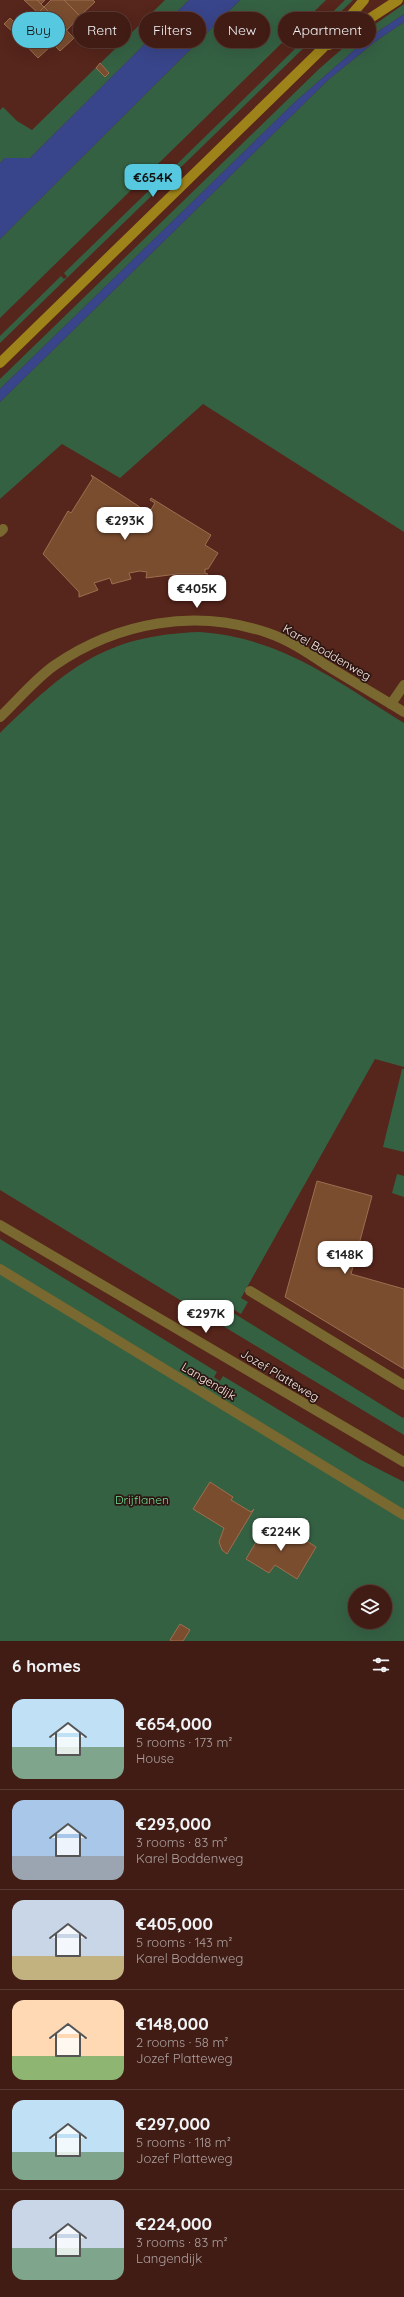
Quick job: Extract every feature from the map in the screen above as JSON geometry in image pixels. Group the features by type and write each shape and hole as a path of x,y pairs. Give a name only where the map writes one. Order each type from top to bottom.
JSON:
{"main road":[{"path":"0,363 322,49 364,0"},
{"path":"322,49 398,0"}],"street":[{"name":"Karel Boddenweg","path":"0,717 54,666 99,640 121,631 155,623 187,619 233,623 269,633 296,646 404,712"},
{"path":"391,704 404,685"},
{"name":"Jozef Platteweg","path":"0,1225 352,1433 403,1461"},
{"name":"Langendijk","path":"0,1269 404,1515"},
{"path":"250,1291 404,1385"}],"green space":[{"path":"165,0 189,0 177,12 153,12"},
{"path":"240,0 326,0 314,12 278,12 278,47 0,318 0,239 192,48 206,48 206,34 214,26 214,48 270,48 270,12 228,12"},
{"path":"345,0 353,0 341,12 333,12"},
{"path":"404,4 404,14 376,33 376,24"},
{"path":"404,22 404,532 203,404 120,478 62,444 0,499 0,402 328,80 367,48 376,48 376,41"},
{"path":"139,25 139,48 141,48 30,158 5,158 0,163 0,110 3,107 17,121 32,130 116,48 131,48 131,33"},
{"path":"296,48 304,48 0,343 0,336 61,276 64,279 67,277 64,273 171,169 174,173 177,170 174,167"},
{"path":"343,48 357,48 296,101 0,389 0,379 319,69"},
{"path":"200,632 230,636 283,652 331,677 404,723 404,1067 375,1059 241,1298 248,1302 241,1314 226,1305 216,1322 0,1190 0,733 24,710 67,674 112,648 138,640 167,635"},
{"path":"402,1069 404,1069 404,1152 383,1147"},
{"path":"397,1174 404,1176 404,1197 392,1193"},
{"name":"Drijflanen","path":"0,1239 217,1372 214,1377 220,1381 223,1376 361,1460 404,1482 404,1641 0,1641"},
{"path":"227,1309 403,1418 404,1417 404,1435 218,1323"}],"water":[{"path":"189,0 240,0 228,12 214,12 214,26 206,34 206,12 177,12"},
{"path":"404,14 404,22 376,41 376,33"},
{"path":"141,48 192,48 0,239 0,163 5,158 30,158"},
{"path":"357,48 367,48 328,80 0,402 0,389 296,101"}],"building":[{"path":"24,0 37,0 44,7 37,12"},
{"path":"37,0 45,0 41,4"},
{"path":"51,0 64,0 76,12 73,12 73,24 67,30 65,28 65,12 49,12 44,7"},
{"path":"64,0 93,0 95,2 84,12 76,12"},
{"path":"44,7 49,12 39,12"},
{"path":"10,18 12,20 12,31 4,24"},
{"path":"65,29 73,37 73,39 65,46"},
{"path":"28,48 49,48 38,58"},
{"path":"100,63 109,73 105,77 96,68"},
{"path":"91,475 149,513 155,503 150,500 151,498 211,535 205,545 218,553 208,569 205,569 205,573 208,574 177,574 146,578 147,572 140,571 129,573 131,579 112,584 110,578 94,583 98,590 79,597 79,592 43,554 68,511 71,513 93,478"},
{"path":"317,1181 372,1196 351,1274 404,1289 404,1369 285,1297"},
{"path":"210,1482 233,1497 231,1500 251,1512 254,1509 227,1554 222,1550 219,1542 224,1528 193,1509"},
{"path":"265,1527 277,1535 280,1530 287,1535 290,1530 316,1547 297,1579 275,1565 269,1573 246,1559"},
{"path":"180,1624 190,1630 183,1641 170,1640"}]}
